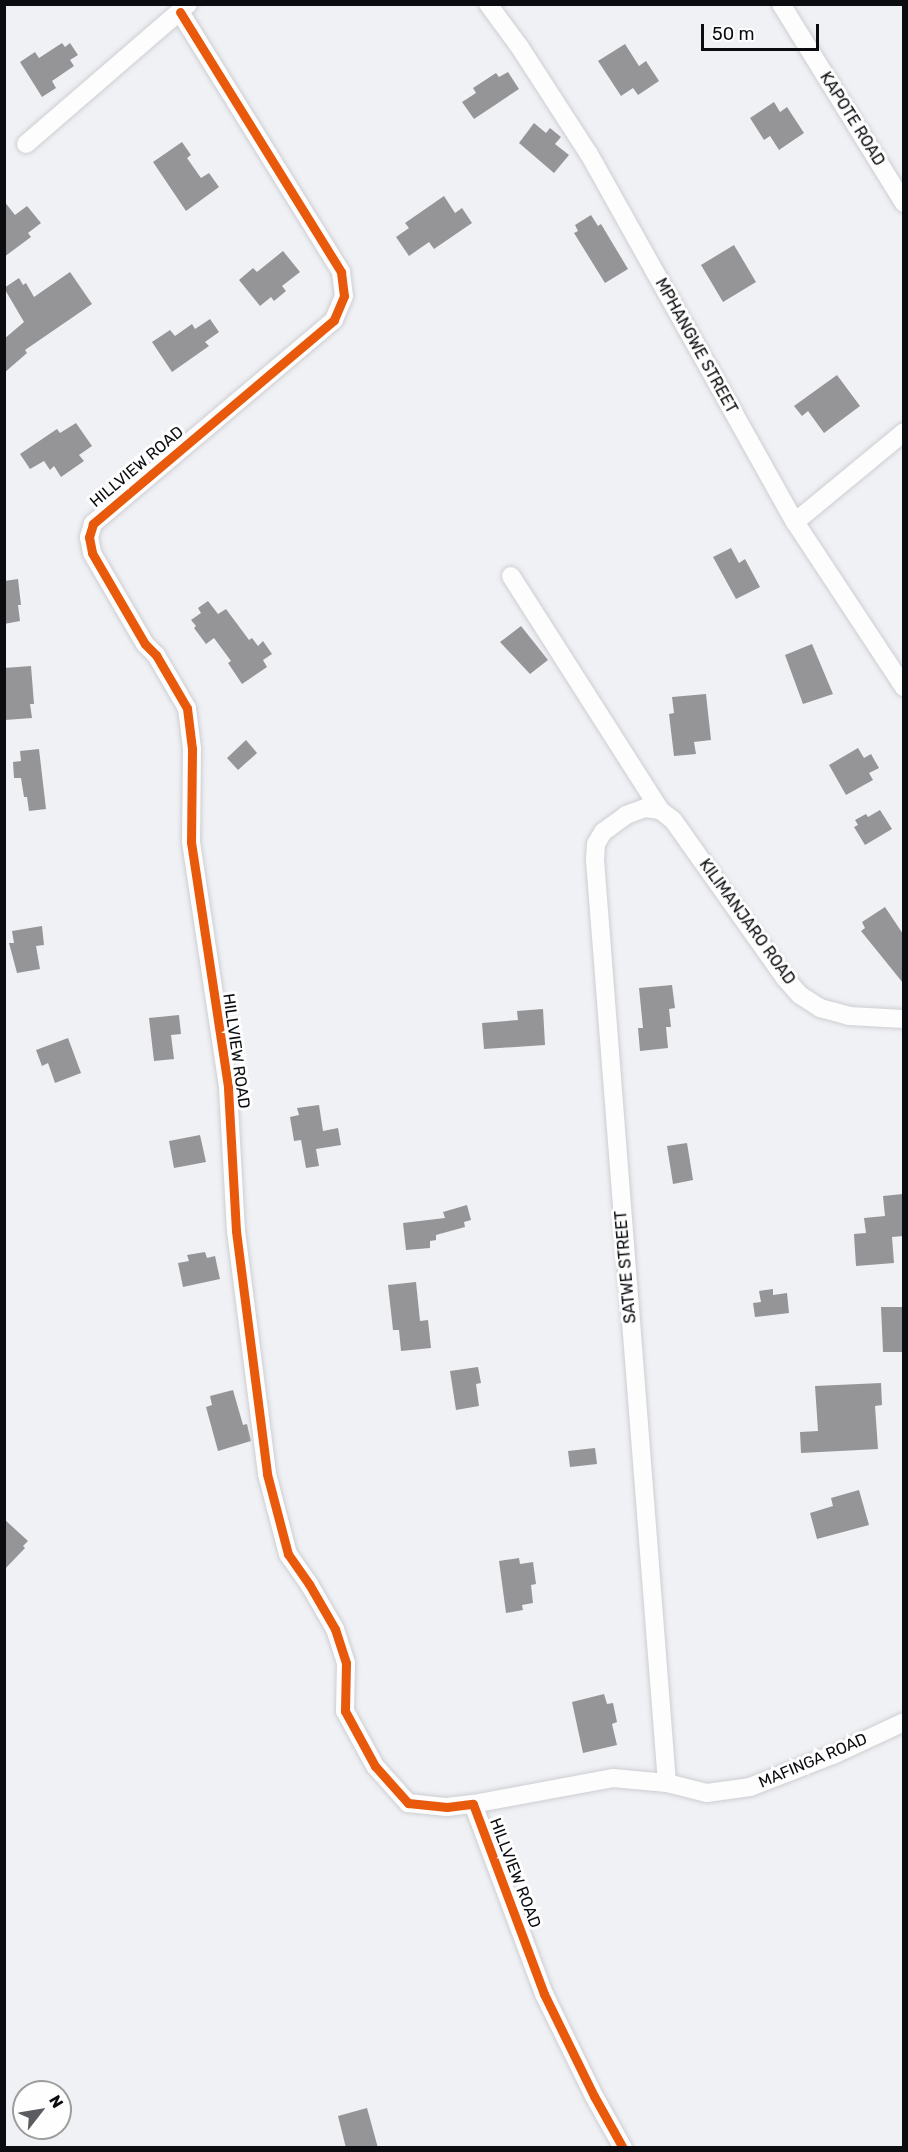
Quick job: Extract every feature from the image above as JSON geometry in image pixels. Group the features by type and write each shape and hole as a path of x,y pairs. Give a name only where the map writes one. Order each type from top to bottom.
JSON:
{"street":[{"name":"MPHANGWE STREET","path":"488,4 519,46 589,154 795,522 903,687"},
{"name":"KAPOTE ROAD","path":"781,4 903,203"},
{"name":"HILLVIEW ROAD","path":"27,144 184,8 341,272 344,296 334,320 93,524 89,537 92,553 145,644 156,655 187,708 192,749 190,842 228,1088 236,1231 267,1474 288,1554 309,1584 335,1629 346,1663 345,1711 375,1766 408,1803 447,1807 473,1804 544,1994 594,2096 623,2148"},
{"path":"795,522 903,432"},
{"name":"KILIMANJARO ROAD","path":"511,576 667,815 785,978 800,995 820,1008 849,1016 903,1019"},
{"name":"SATWE STREET","path":"667,815 645,808 626,815 603,832 596,844 595,860 667,1783"},
{"name":"MAFINGA ROAD","path":"473,1804 613,1778 667,1783 707,1793 750,1788 833,1755 903,1722"}],"building":[{"path":"62,43 65,47 70,43 78,55 70,60 74,66 52,81 56,88 42,97 20,62 35,52 39,58"},
{"path":"625,44 639,66 646,61 659,81 638,95 633,88 621,96 598,61"},
{"path":"508,72 519,89 474,119 462,102 476,93 473,88 496,73 499,77"},
{"path":"774,102 780,112 787,107 804,133 779,150 770,136 764,140 750,118"},
{"path":"534,123 546,133 550,128 561,137 555,144 569,155 554,173 519,143"},
{"path":"182,142 191,155 187,158 201,178 209,173 219,187 186,211 153,162"},
{"path":"444,196 455,213 462,208 472,223 434,249 429,242 409,256 396,237 409,228 405,223"},
{"path":"4,201 15,215 27,206 41,223 28,233 31,237 4,257"},
{"path":"591,215 598,226 601,224 628,269 605,283 574,233 578,231 575,225"},
{"path":"734,245 756,282 723,302 701,265"},
{"path":"283,251 300,272 282,286 286,291 274,301 271,297 260,306 239,280 253,268 257,272"},
{"path":"70,272 92,304 25,350 27,353 4,373 4,339 24,322 4,288 19,278 23,285 26,283 34,297"},
{"path":"210,319 219,332 205,342 209,346 172,372 152,342 170,330 175,336 192,324 195,329"},
{"path":"837,375 860,406 824,433 808,411 802,416 794,406"},
{"path":"76,423 92,446 79,455 84,461 61,477 54,466 50,470 44,461 30,469 20,454 57,429 60,433"},
{"path":"731,548 739,563 745,559 760,587 736,599 713,557"},
{"path":"18,579 20,621 4,624 4,581"},
{"path":"208,601 218,614 226,609 249,640 252,638 258,646 263,641 272,654 263,660 267,667 242,684 228,663 231,661 214,638 206,644 194,628 196,626 191,620 201,613 198,608"},
{"path":"521,626 548,660 530,674 500,642"},
{"path":"812,644 833,694 803,704 785,655"},
{"path":"31,666 34,704 30,704 32,718 5,720 4,668"},
{"path":"706,694 711,740 694,742 696,754 674,756 669,714 674,713 672,697"},
{"path":"246,740 257,753 238,770 227,758"},
{"path":"858,748 864,758 871,754 879,768 869,773 873,780 846,795 829,765"},
{"path":"39,749 46,809 29,811 21,778 14,778 13,762 21,761 20,751"},
{"path":"880,810 892,829 865,845 854,827 858,825 855,820 866,814 868,817"},
{"path":"885,907 903,934 903,983 861,931 865,928 862,922"},
{"path":"42,926 44,945 36,946 40,969 17,973 9,943 14,943 12,931"},
{"path":"672,985 675,1008 669,1009 671,1027 666,1027 668,1048 640,1051 638,1028 643,1028 639,988"},
{"path":"543,1009 545,1045 484,1049 482,1023 518,1020 517,1011"},
{"path":"179,1015 181,1034 171,1035 174,1059 154,1061 149,1018"},
{"path":"68,1038 81,1073 55,1083 48,1063 42,1066 36,1050"},
{"path":"319,1105 323,1131 338,1128 341,1145 316,1149 319,1166 306,1168 301,1140 294,1141 290,1117 299,1115 297,1108"},
{"path":"200,1135 206,1162 174,1168 169,1141"},
{"path":"687,1143 693,1180 673,1184 667,1146"},
{"path":"903,1194 903,1236 892,1237 894,1263 856,1266 854,1234 866,1233 864,1218 885,1216 883,1196"},
{"path":"467,1205 471,1220 464,1222 465,1227 436,1235 436,1240 430,1241 430,1248 406,1250 403,1223 445,1218 443,1212"},
{"path":"205,1252 207,1258 215,1256 220,1279 183,1287 178,1263 189,1261 187,1255"},
{"path":"416,1282 420,1321 428,1320 431,1348 401,1351 399,1330 393,1330 388,1285"},
{"path":"773,1289 773,1295 787,1293 789,1313 755,1317 753,1303 761,1302 759,1291"},
{"path":"881,1307 903,1307 903,1352 883,1352"},
{"path":"478,1367 481,1383 476,1384 479,1406 456,1410 450,1371"},
{"path":"881,1383 882,1405 875,1406 878,1449 801,1453 800,1432 818,1431 815,1386"},
{"path":"233,1390 243,1425 247,1424 251,1441 218,1451 206,1407 212,1405 210,1396"},
{"path":"595,1448 597,1464 570,1467 568,1451"},
{"path":"859,1490 869,1525 817,1539 810,1513 833,1506 831,1498"},
{"path":"4,1519 28,1541 23,1546 25,1548 4,1570"},
{"path":"519,1558 520,1564 533,1562 536,1584 531,1585 533,1603 522,1605 523,1610 506,1613 499,1561"},
{"path":"604,1694 607,1704 613,1703 617,1722 612,1724 617,1745 583,1753 572,1702"},
{"path":"367,2108 378,2148 346,2148 338,2116"}],"cycle path":[{"path":"180,12 341,272 344,296 334,320 93,524 89,537 92,553 145,644 156,655 187,708 192,749 191,842 228,1088 236,1231 267,1474 288,1554 309,1584 335,1629 346,1663 345,1711 375,1766 408,1803 447,1807 473,1804 544,1994 594,2096 623,2148"}]}
